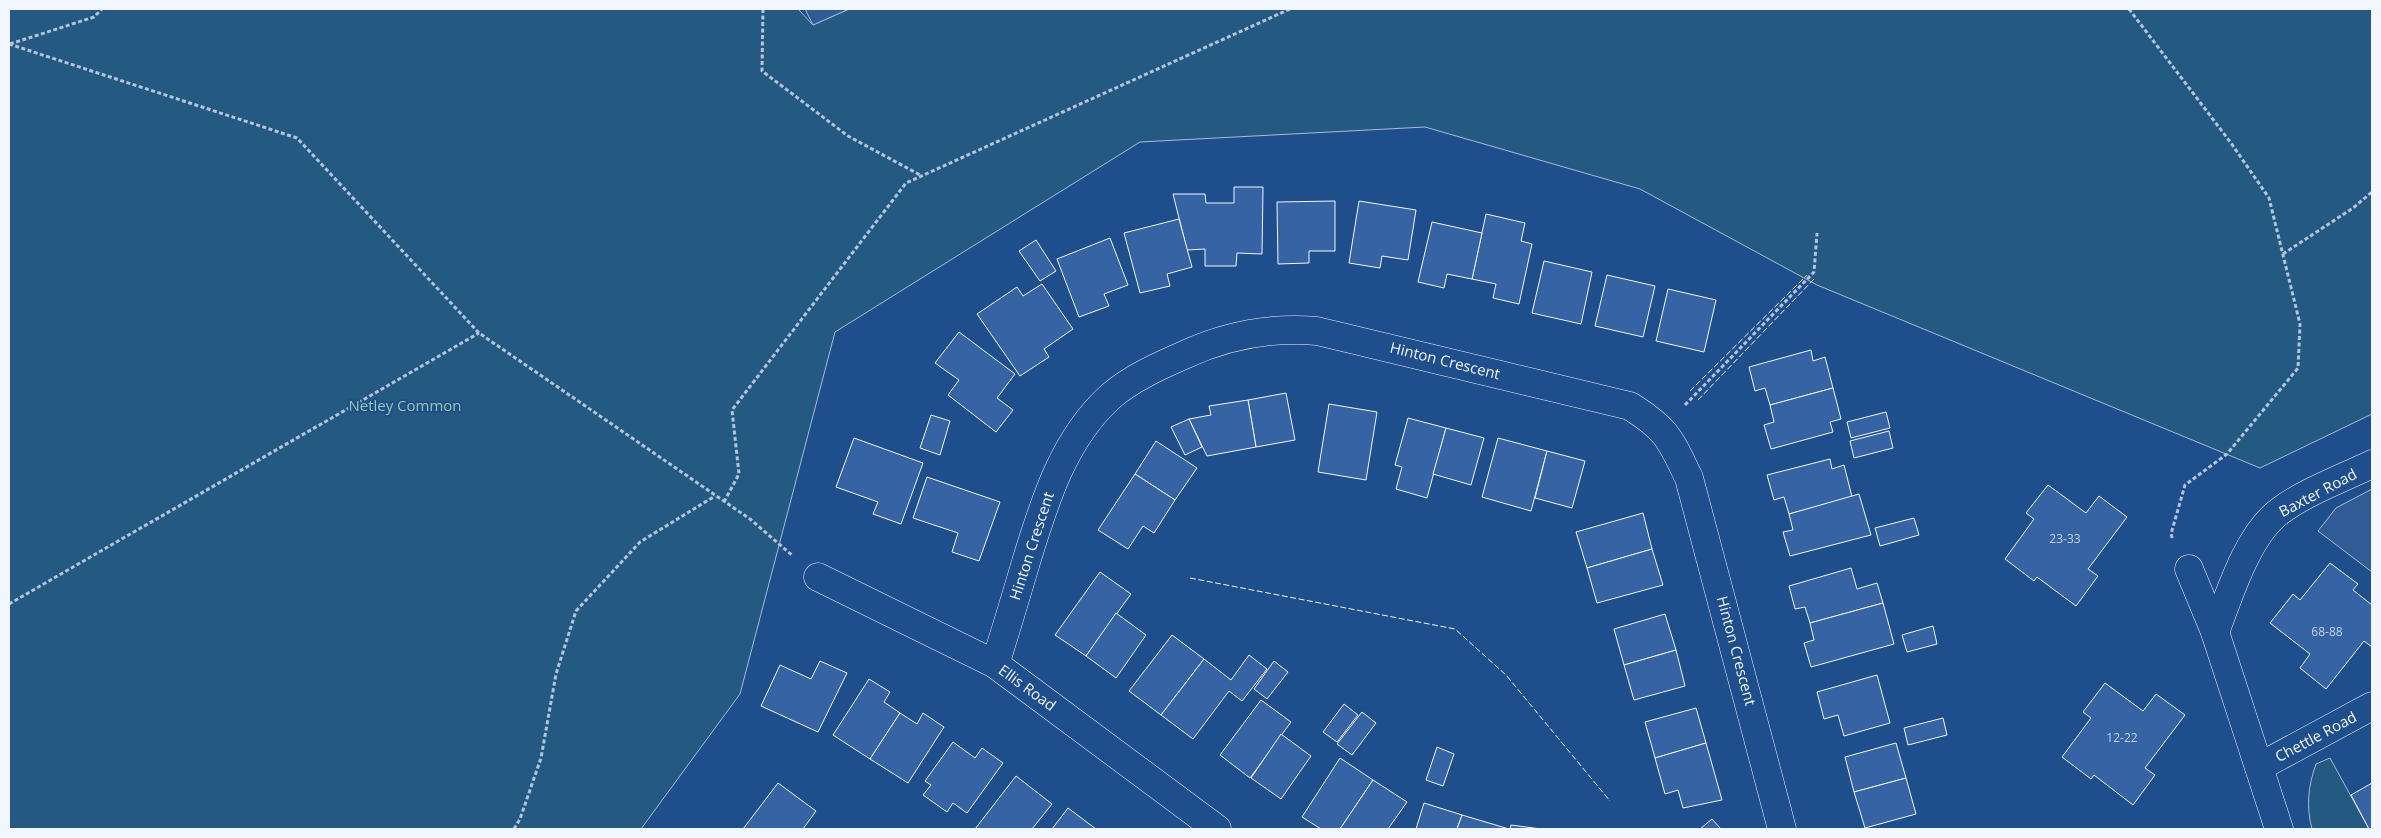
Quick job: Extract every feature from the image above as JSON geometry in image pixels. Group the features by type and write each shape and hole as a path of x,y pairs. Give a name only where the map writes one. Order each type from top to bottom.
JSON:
{"street":[{"name":"Hinton Crescent","path":"995,664 1046,496 1075,437 1111,396 1150,370 1197,349 1248,334 1294,329 1316,330 1630,406 1655,422 1662,429 1669,437 1689,478 1782,829"},
{"name":"Baxter Road","path":"2215,632 2239,570 2248,553 2274,516 2287,506 2372,464"},
{"path":"2189,569 2215,632 2279,829"},
{"name":"Ellis Road","path":"818,577 995,664 1217,829"},
{"name":"Chettle Road","path":"2259,767 2372,706"}],"path":[{"path":"9,44 94,17 102,9"},
{"path":"763,9 762,71 848,136 922,176"},
{"path":"724,502 739,474 732,410 906,183 1290,9"},
{"path":"2129,9 2231,143 2269,198 2300,324 2298,368 2227,454 2185,485 2171,534 2176,553 2189,569"},
{"path":"9,44 297,138 479,333 750,519 818,577"},
{"path":"2283,254 2353,208 2372,192"},
{"path":"1662,429 1814,272 1817,232"},
{"path":"9,604 479,333"},
{"path":"514,829 520,819 542,758 556,674 576,612 640,542 715,496"}],"green space":[{"name":"Netley Common","path":"9,9 798,9 813,25 849,9 2372,9 2372,414 2260,468 1817,285 1640,189 1425,127 1140,142 835,332 740,694 641,829 9,829"},
{"path":"2330,758 2369,829 2312,829 2309,805 2311,780 2316,764"}],"shaded area":[{"path":"805,9 849,9 813,25"},
{"path":"2372,489 2372,572 2318,531 2336,508"}],"building":[{"path":"1234,187 1263,187 1262,254 1237,253 1236,266 1205,266 1205,249 1187,250 1173,194 1205,194 1206,203 1234,203"},
{"path":"1335,201 1335,251 1309,251 1309,263 1278,264 1277,202"},
{"path":"1359,201 1416,210 1408,260 1382,256 1380,268 1349,263"},
{"path":"1486,214 1525,223 1521,241 1532,244 1519,304 1493,298 1496,284 1472,279"},
{"path":"1179,219 1192,267 1167,274 1170,286 1140,293 1124,233"},
{"path":"1432,222 1482,233 1472,279 1447,274 1444,288 1418,282"},
{"path":"1110,238 1128,285 1104,294 1109,306 1079,317 1057,259"},
{"path":"1036,240 1056,271 1040,281 1019,251"},
{"path":"1544,261 1592,272 1581,324 1532,313"},
{"path":"1607,275 1655,286 1643,337 1595,326"},
{"path":"1042,284 1073,329 1044,349 1049,357 1020,376 977,314 1017,287 1023,296"},
{"path":"1668,289 1716,300 1704,352 1656,341"},
{"path":"959,332 1015,374 997,398 1013,410 996,432 948,395 959,380 935,363"},
{"path":"1811,350 1813,361 1825,357 1833,388 1770,405 1765,388 1755,391 1749,367"},
{"path":"1833,388 1841,419 1830,422 1833,432 1771,449 1764,425 1774,422 1770,405"},
{"path":"1286,393 1295,440 1256,447 1248,400"},
{"path":"1248,400 1256,447 1207,456 1189,419 1211,415 1209,406"},
{"path":"1329,404 1377,412 1366,480 1318,472"},
{"path":"1886,412 1890,428 1851,438 1847,422"},
{"path":"931,415 950,421 940,455 920,448"},
{"path":"1408,418 1446,428 1427,498 1396,489 1402,467 1395,465"},
{"path":"1189,419 1202,447 1185,455 1171,427"},
{"path":"1446,428 1484,438 1471,485 1433,474"},
{"path":"1889,431 1893,448 1854,458 1850,441"},
{"path":"854,438 923,463 901,524 873,514 878,502 836,487"},
{"path":"1498,438 1547,451 1531,511 1482,497"},
{"path":"1156,441 1197,468 1175,500 1135,474"},
{"path":"1547,451 1585,461 1572,508 1535,498"},
{"path":"1830,459 1832,469 1844,465 1852,497 1789,514 1784,497 1774,500 1767,475"},
{"path":"1135,474 1175,500 1154,533 1143,526 1128,549 1098,530"},
{"path":"927,477 1000,502 979,561 952,552 958,533 913,518"},
{"path":"2048,485 2086,513 2099,496 2127,517 2088,569 2098,576 2076,606 2037,577 2034,581 2005,559 2034,519 2026,513"},
{"path":"1859,494 1871,535 1790,556 1783,532 1793,530 1789,514"},
{"path":"1643,513 1652,549 1587,568 1576,532"},
{"path":"1914,518 1919,535 1880,546 1875,528"},
{"path":"1652,549 1663,585 1597,603 1587,568"},
{"path":"2330,563 2358,584 2353,590 2372,605 2372,647 2364,641 2326,689 2300,668 2310,654 2270,623 2293,594 2300,600"},
{"path":"1851,568 1857,589 1877,583 1883,603 1810,623 1805,607 1795,609 1789,586"},
{"path":"1100,572 1131,594 1086,656 1055,635"},
{"path":"1883,603 1894,644 1811,667 1804,643 1814,640 1810,623"},
{"path":"1116,613 1146,635 1116,678 1086,656"},
{"path":"1665,614 1676,650 1624,665 1614,629"},
{"path":"1933,626 1937,644 1907,652 1902,635"},
{"path":"1172,635 1204,659 1161,715 1129,691"},
{"path":"1676,650 1685,686 1634,700 1624,665"},
{"path":"1249,655 1267,669 1242,701 1229,691 1193,739 1161,715 1204,659 1231,680"},
{"path":"820,661 847,673 818,732 761,706 780,665 811,679"},
{"path":"1274,661 1288,672 1267,699 1254,689"},
{"path":"1877,675 1890,723 1844,736 1838,715 1824,719 1817,692"},
{"path":"869,679 890,692 884,702 900,713 870,759 833,735"},
{"path":"2105,683 2143,711 2156,694 2185,715 2145,768 2155,775 2133,805 2094,775 2091,779 2062,757 2091,718 2083,712"},
{"path":"1261,700 1291,722 1250,778 1220,755"},
{"path":"1344,704 1358,715 1337,742 1323,732"},
{"path":"1696,708 1706,743 1655,758 1645,722"},
{"path":"1362,712 1376,723 1352,755 1337,744"},
{"path":"900,713 917,724 923,713 944,727 908,783 870,759"},
{"path":"1943,718 1947,735 1908,745 1904,728"},
{"path":"1281,734 1311,756 1281,799 1251,778"},
{"path":"953,742 975,758 982,748 1003,763 967,813 953,803 947,812 923,795 931,785 925,781"},
{"path":"1706,743 1722,800 1683,808 1678,790 1665,794 1655,758"},
{"path":"1896,743 1906,778 1854,792 1845,757"},
{"path":"1437,747 1454,754 1443,786 1426,780"},
{"path":"1340,758 1373,780 1340,829 1321,829 1302,817"},
{"path":"1016,776 1052,804 1032,829 975,829"},
{"path":"1906,778 1916,814 1865,828 1854,792"},
{"path":"1373,780 1407,802 1388,829 1340,829"},
{"path":"778,783 816,811 803,829 743,829"},
{"path":"2372,783 2372,829 2369,829 2351,795"},
{"path":"1424,803 1462,815 1457,829 1416,829"},
{"path":"1068,808 1096,829 1052,829"},
{"path":"1462,815 1509,829 1457,829"},
{"path":"1712,819 1721,829 1700,829"},
{"path":"1511,825 1541,829 1510,829"}],"fence":[{"path":"1690,391 1807,275"},
{"path":"1698,400 1814,279"},
{"path":"1190,578 1455,629 1506,675 1610,801"}]}
